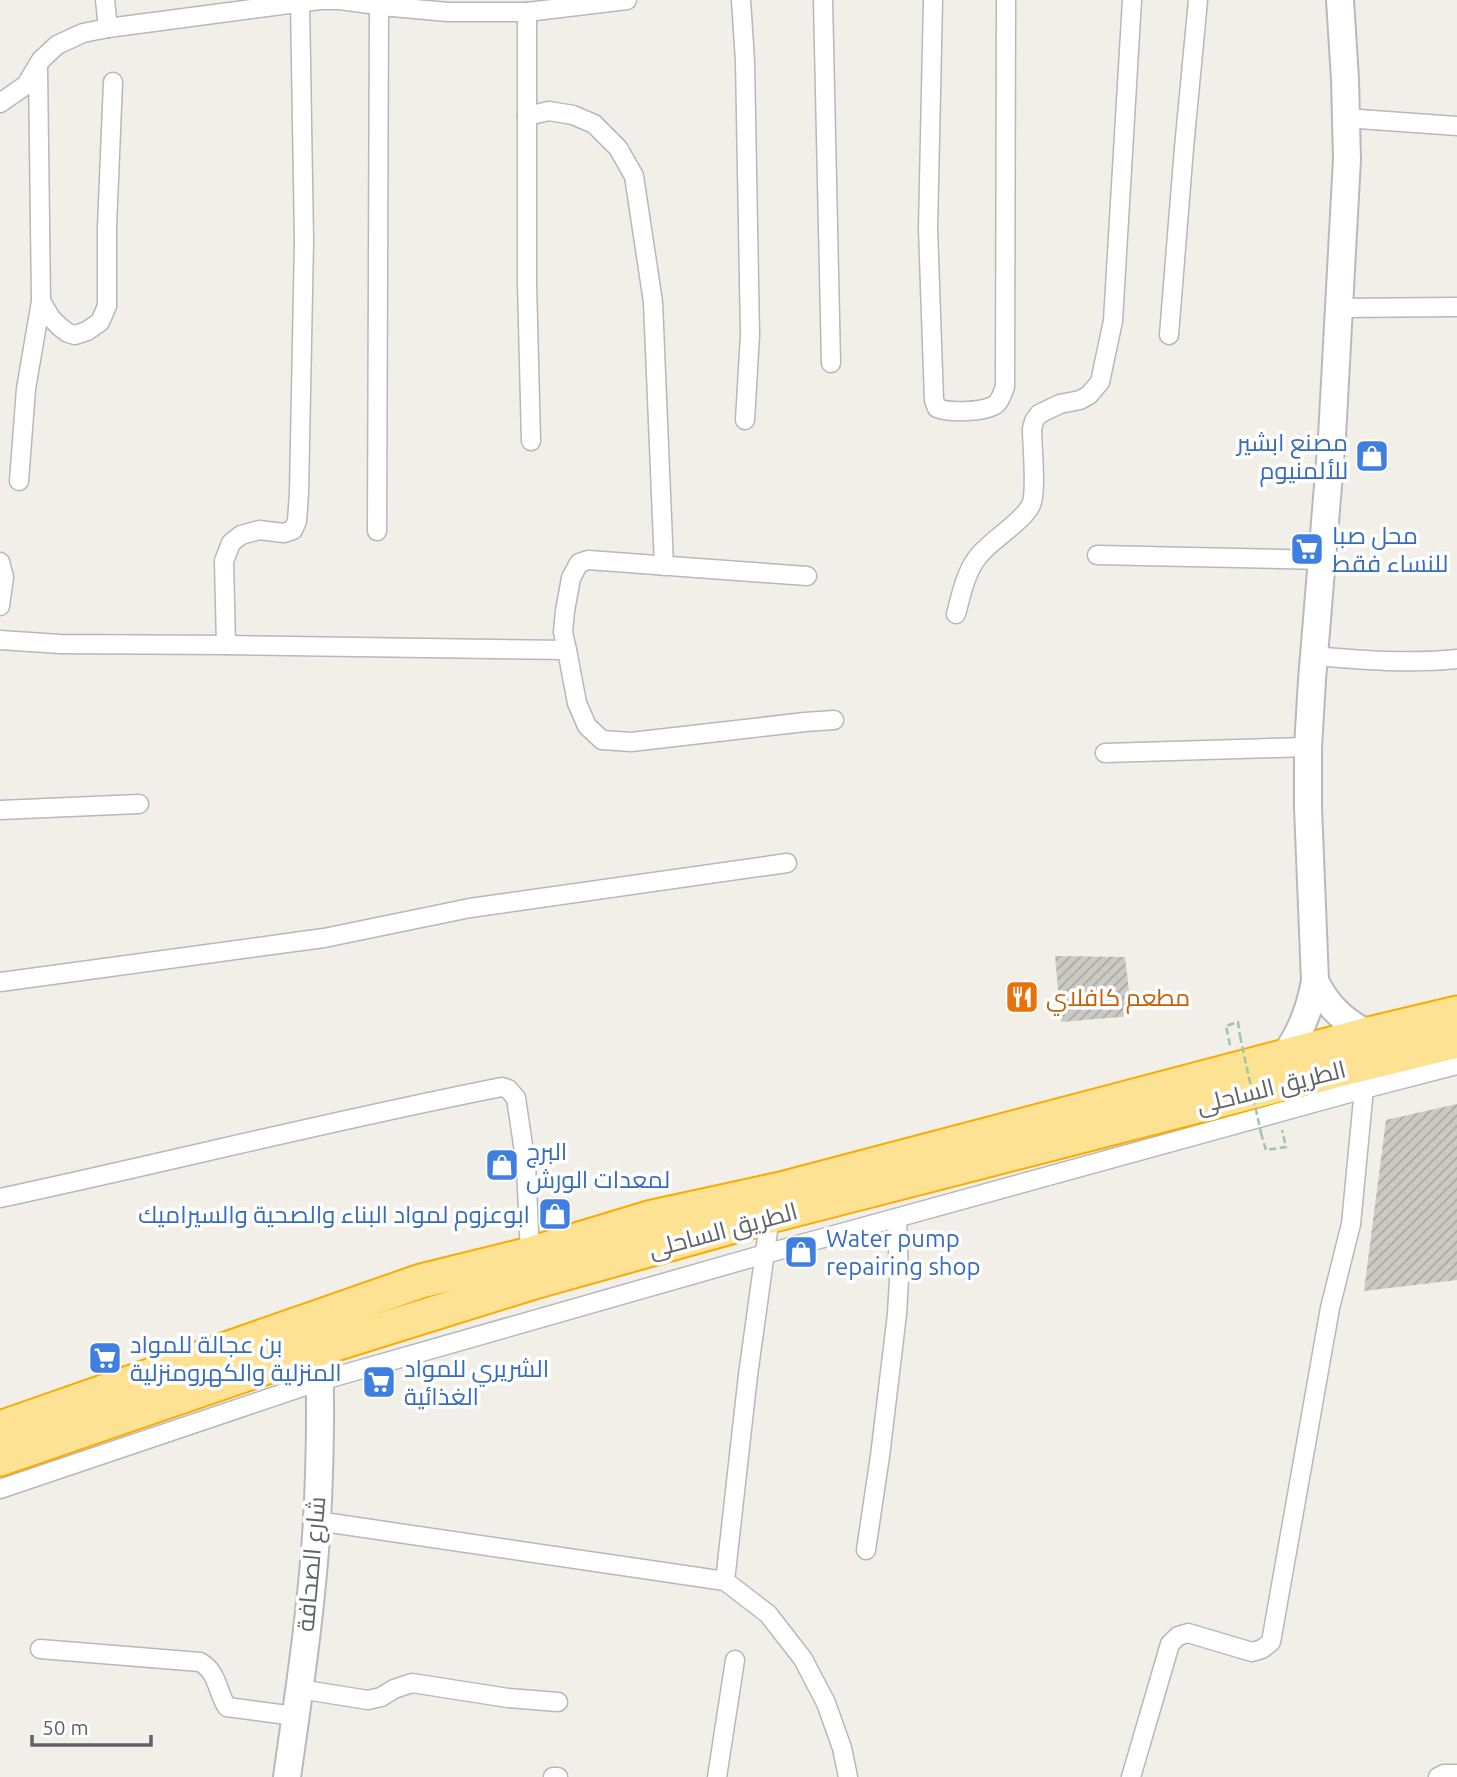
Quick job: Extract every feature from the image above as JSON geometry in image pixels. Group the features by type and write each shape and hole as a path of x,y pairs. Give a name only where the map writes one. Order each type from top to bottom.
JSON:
{"highway":[{"name":"الطريق الساحلى","path":"0,1428 421,1281 530,1254 652,1217 785,1188 1457,1013"},
{"name":"الطريق الساحلى","path":"0,1459 320,1365 534,1282 770,1216 1457,1041"}],"street":[{"path":"105,0 108,28"},
{"path":"0,103 26,85 49,51 57,45 83,33 108,28 300,2 340,0 379,5 449,6 527,12 627,0"},
{"path":"741,0 747,102 750,335 746,420"},
{"path":"823,0 831,363"},
{"path":"933,0 929,242 934,400 937,408 945,412 994,406 1000,401 1005,387 1006,0"},
{"path":"956,614 976,559 1021,517 1031,504 1034,421 1039,414 1060,404 1080,400 1089,395 1100,382 1113,321 1132,0"},
{"path":"1170,335 1198,0"},
{"path":"1284,1056 1305,1021 1315,981 1308,747 1340,307 1347,159 1340,0"},
{"path":"226,645 224,561 231,543 241,535 258,530 284,533 293,530 297,521 304,241 300,2"},
{"path":"377,531 379,5"},
{"path":"527,12 527,283 531,441"},
{"path":"19,481 26,389 41,301 38,66"},
{"path":"41,301 51,318 68,333 75,335 100,322 107,306 107,227 113,82"},
{"path":"527,116 550,111 573,115 594,124 618,148 635,176 653,302 664,566"},
{"path":"1345,118 1457,126"},
{"path":"1340,307 1457,307"},
{"path":"1097,555 1323,560"},
{"path":"807,576 588,560 579,563 571,578 563,632 577,703 587,726 602,740 631,742 834,720"},
{"path":"0,562 4,577 0,606"},
{"path":"0,640 60,644 567,650"},
{"path":"1314,656 1424,662 1457,659"},
{"path":"1105,753 1308,747"},
{"path":"0,810 139,804"},
{"path":"0,982 324,938 470,908 787,863"},
{"path":"1315,981 1336,1013 1369,1034"},
{"path":"0,1489 320,1365 765,1254 1457,1065"},
{"path":"0,1198 404,1106 502,1087 508,1089 516,1098 526,1165 530,1254"},
{"path":"1131,1777 1170,1644 1178,1636 1188,1633 1251,1652 1262,1649 1271,1642 1330,1308 1351,1224 1364,1089"},
{"path":"725,1581 748,1375 770,1216"},
{"path":"866,1550 897,1314 897,1218"},
{"name":"شارع الصحافة","path":"287,1777 317,1521 320,1365"},
{"path":"317,1521 725,1581 768,1615 803,1659 826,1703 842,1748 848,1777"},
{"path":"40,1649 200,1662 212,1672 227,1707 295,1716"},
{"path":"717,1777 736,1660"},
{"path":"299,1689 368,1700 412,1683 508,1698 558,1702"},
{"path":"1438,1777 1457,1774"},
{"path":"553,1777 558,1777"}],"path":[{"path":"1228,1036 1226,1026 1238,1022 1266,1150 1286,1147 1284,1140"}],"building":[{"path":"1055,956 1125,957 1132,1016 1061,1022"},
{"path":"1457,1104 1457,1280 1364,1291 1386,1120"}],"place":[{"name":"مصنع ابشير للألمنيوم","path":"1372,456"},
{"name":"محل صبا للنساء فقط","path":"1307,549"},
{"name":"مطعم كافلاي","path":"1022,997"},
{"name":"البرج لمعدات الورش","path":"502,1165"},
{"name":"ابوعزوم لمواد البناء والصحية والسيراميك","path":"555,1214"},
{"name":"Water pump repairing shop","path":"801,1252"},
{"name":"بن عجالة للمواد المنزلية والكهرومنزلية","path":"105,1358"},
{"name":"الشريري للمواد الغذائية","path":"379,1382"}]}
